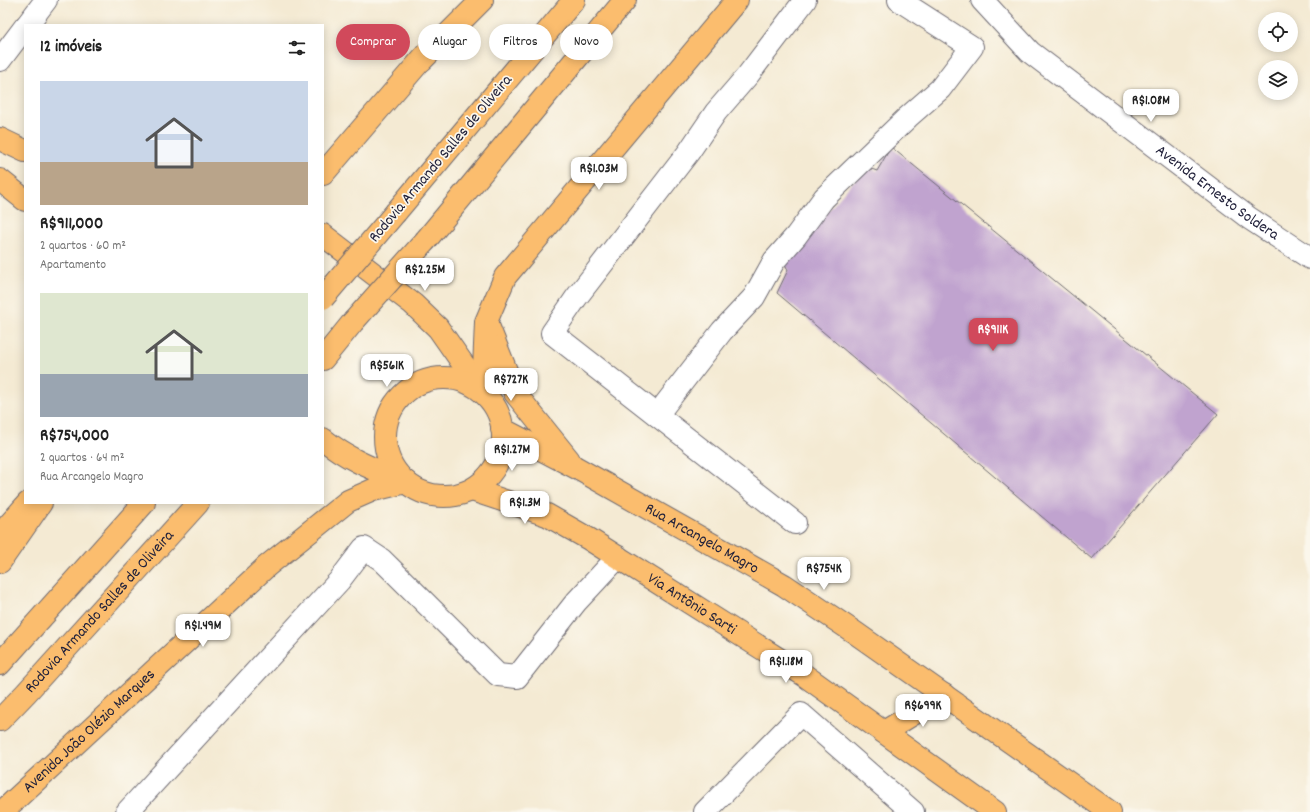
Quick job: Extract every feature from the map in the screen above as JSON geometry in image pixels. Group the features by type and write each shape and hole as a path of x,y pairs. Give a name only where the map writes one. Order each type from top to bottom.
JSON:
{"main road":[{"path":"451,24 470,0"},
{"path":"458,24 482,0"},
{"name":"Rodovia Armando Salles de Oliveira","path":"324,298 574,0"},
{"path":"324,358 353,322 426,240 625,0"},
{"path":"483,392 486,322 505,277 737,0"},
{"path":"324,173 422,60"},
{"path":"0,139 24,151"},
{"path":"0,180 24,199"},
{"path":"324,236 413,304 438,328 494,406 501,422 502,429 501,454 495,468 485,480 472,490 456,496 438,496 421,492 406,482 360,464 341,453 324,440"},
{"path":"486,322 515,393 575,467"},
{"path":"406,482 394,468 387,451 386,432 390,415 400,399 414,387 431,380 449,378 467,383 483,392"},
{"name":"Rua Arcangelo Magro","path":"502,429 575,467 784,585 1110,812"},
{"name":"Avenida João Olézio Marques","path":"11,808 267,566 348,502 373,490 406,482"},
{"name":"Via Antônio Sarti","path":"472,490 548,515 618,557 804,675 995,812"},
{"path":"0,535 27,504"},
{"path":"0,562 40,504"},
{"path":"0,664 143,504"},
{"name":"Rodovia Armando Salles de Oliveira","path":"0,720 32,687 197,504"},
{"path":"884,732 944,695"}],"street":[{"path":"28,24 46,0"},
{"path":"795,523 552,332 576,298 688,153 716,112 748,74 805,0"},
{"path":"657,415 722,331 754,297 774,261 796,236 824,198 940,89 972,47 899,0"},
{"name":"Avenida Ernesto Soldera","path":"982,0 1030,52 1249,218 1310,258"},
{"path":"0,60 24,29"},
{"path":"127,812 339,581 364,548 382,560 498,675 518,677 576,602 618,557"},
{"path":"705,812 801,714 914,812"}],"building":[{"path":"891,147 1218,414 1092,559 777,293 788,270 784,262 866,167 877,171"}]}
